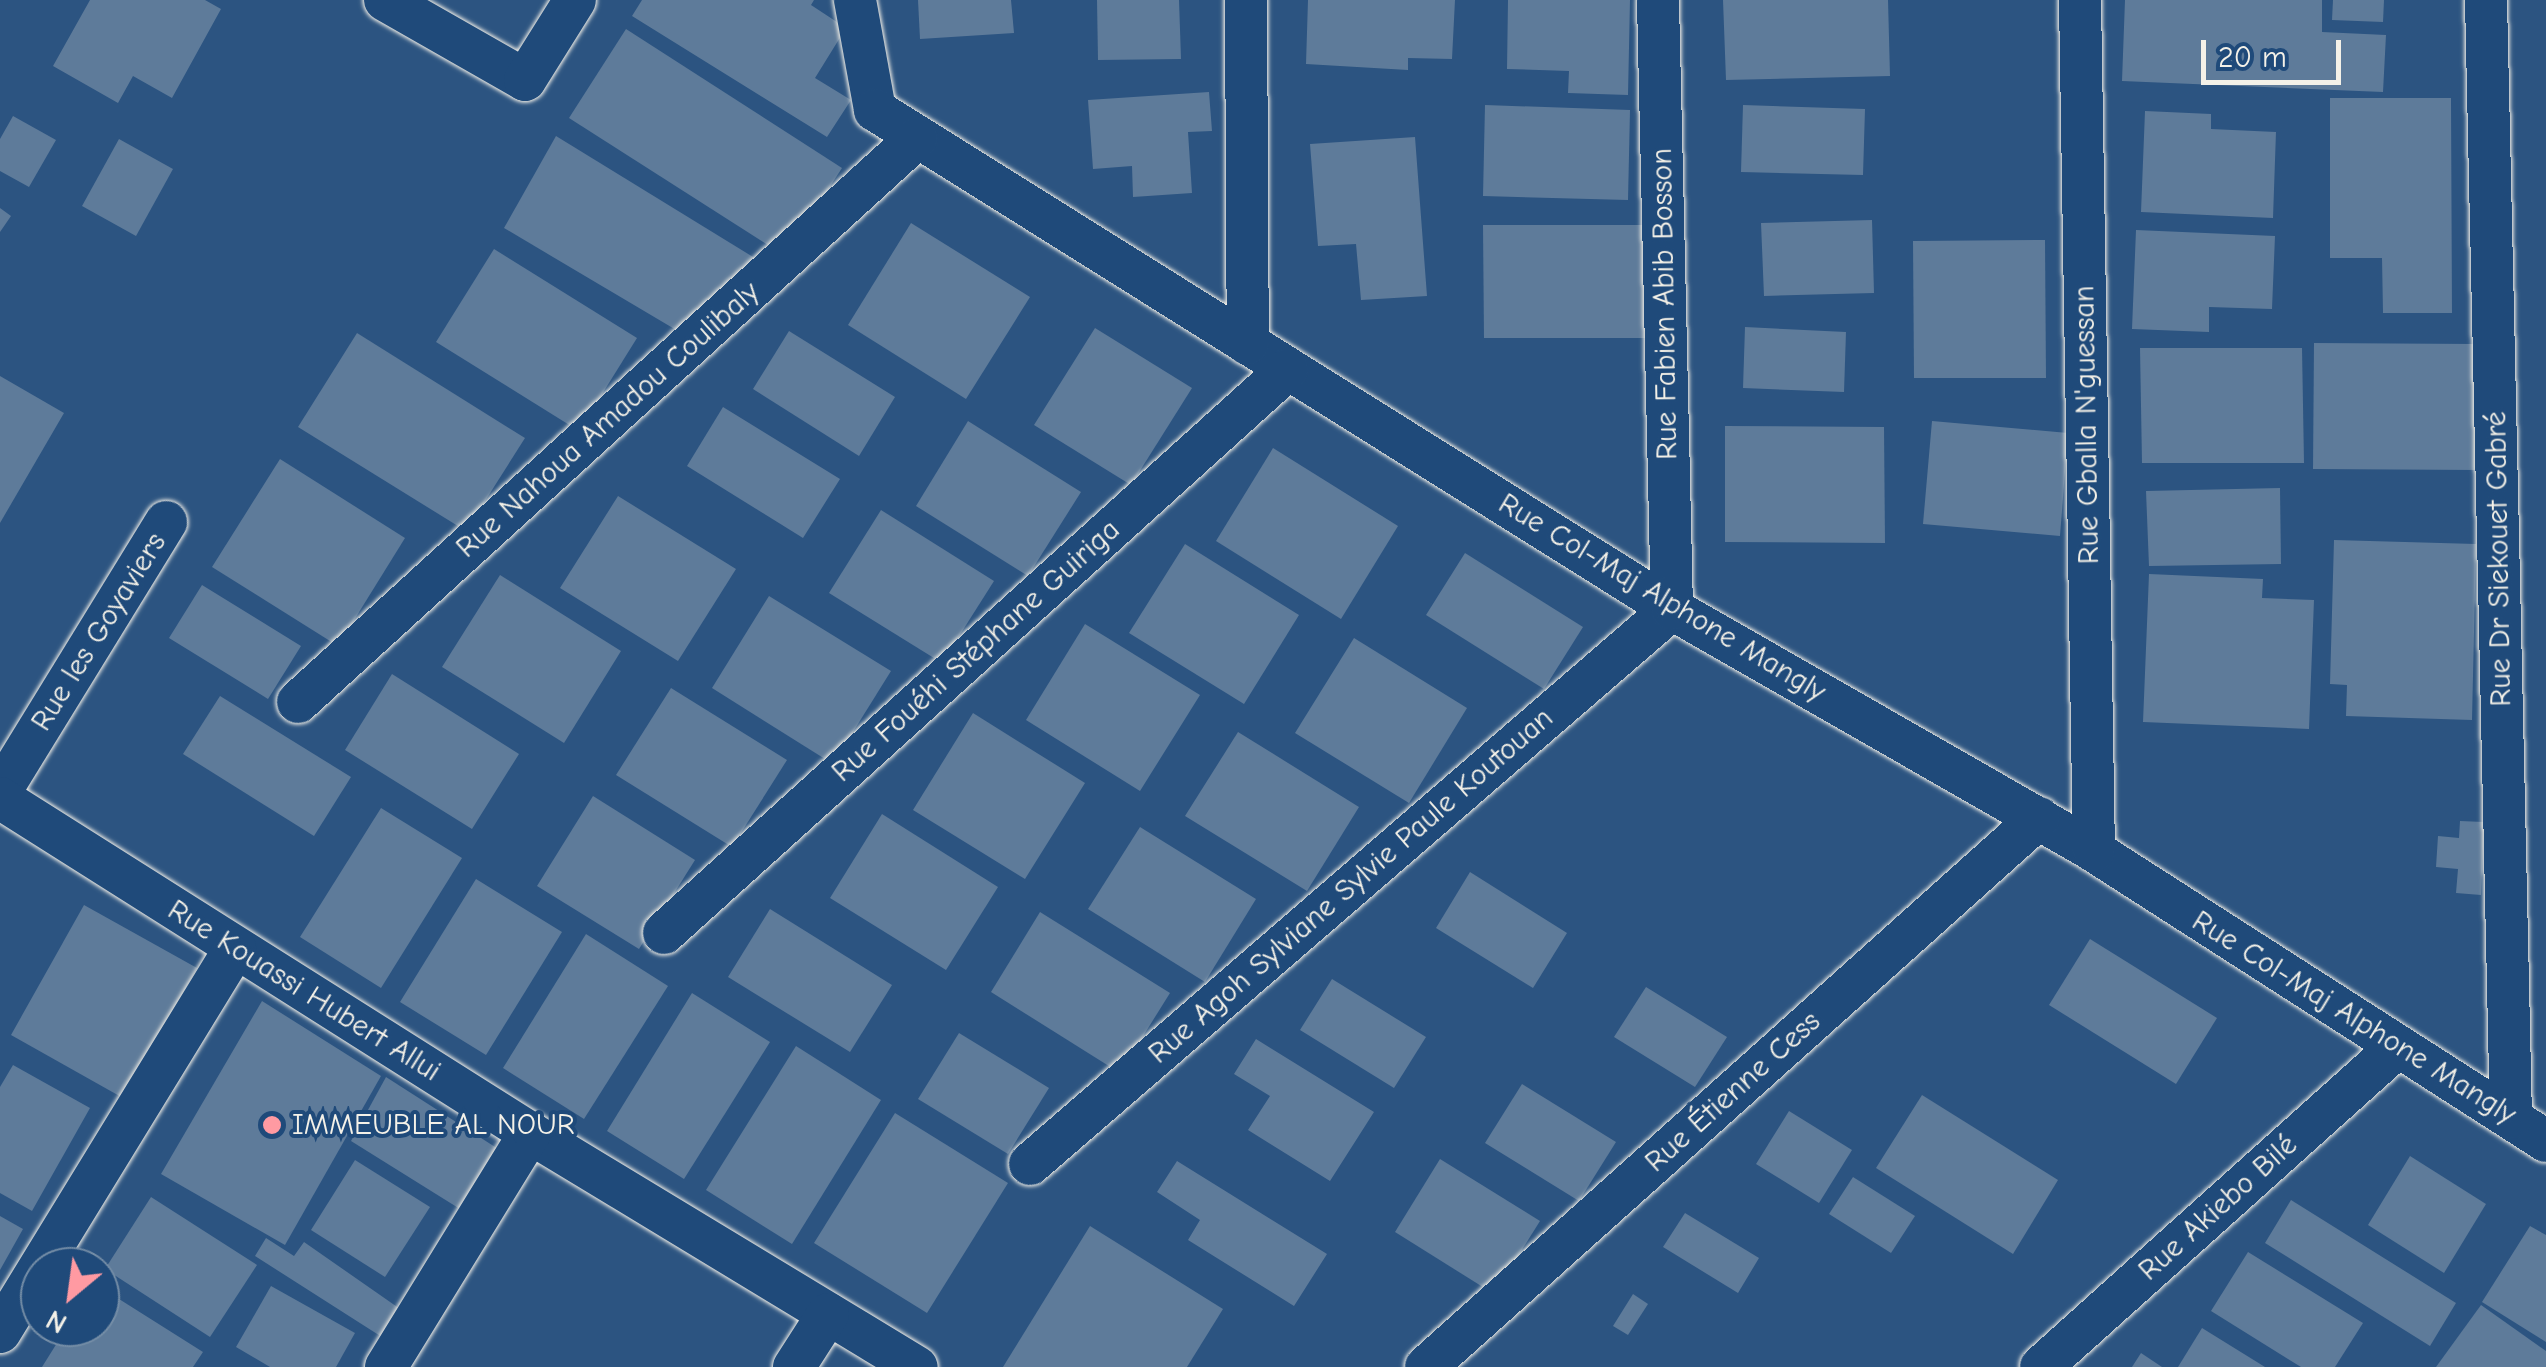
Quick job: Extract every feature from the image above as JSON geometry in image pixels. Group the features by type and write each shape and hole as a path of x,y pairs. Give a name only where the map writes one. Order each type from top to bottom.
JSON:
{"street":[{"path":"384,0 524,80 575,0"},
{"name":"Rue Col-Maj Alphone Mangly","path":"855,0 874,110 1672,609 2094,850 2395,1049 2529,1130"},
{"path":"1246,0 1248,344"},
{"name":"Rue Fabien Abib Bosson","path":"1658,0 1672,609"},
{"name":"Rue Gballa N'guessan","path":"2080,0 2094,850"},
{"name":"Rue Dr Siekouet Gabré","path":"2486,0 2529,1130"},
{"name":"Rue Nahoua Amadou Coulibaly","path":"298,702 917,138"},
{"name":"Rue Fouéhi Stéphane Guiriga","path":"664,933 1288,370"},
{"name":"Rue les Goyaviers","path":"0,795 166,522"},
{"name":"Rue Agoh Sylviane Sylvie Paule Koutouan","path":"1030,1164 1672,609"},
{"name":"Rue Kouassi Hubert Allui","path":"0,795 530,1133 917,1367"},
{"name":"Rue Étienne Cess","path":"1426,1367 2039,818"},
{"path":"0,1332 235,948"},
{"name":"Rue Akiebo Bilé","path":"2040,1367 2395,1049"},
{"path":"386,1367 530,1133"},
{"path":"794,1367 828,1314"}],"building":[{"path":"90,0 205,0 221,9 172,98 133,76 118,103 53,66"},
{"path":"642,0 814,0 811,5 846,28 815,78 851,100 827,137 632,16"},
{"path":"918,0 1011,0 1014,33 920,39"},
{"path":"1097,0 1179,0 1181,59 1098,60"},
{"path":"1308,0 1455,0 1452,59 1408,58 1408,70 1306,64"},
{"path":"1508,0 1630,0 1628,95 1568,93 1569,71 1507,69"},
{"path":"1723,0 1888,0 1890,76 1726,80"},
{"path":"2125,0 2322,0 2322,32 2386,35 2383,92 2122,81"},
{"path":"2333,0 2384,0 2383,22 2332,20"},
{"path":"626,29 842,168 785,256 569,118"},
{"path":"1209,92 1212,131 1188,132 1192,193 1133,197 1132,166 1093,169 1088,100"},
{"path":"2330,98 2451,98 2452,313 2383,313 2382,258 2330,258"},
{"path":"1485,105 1630,110 1628,200 1483,196"},
{"path":"1743,105 1865,109 1863,175 1741,172"},
{"path":"2145,111 2211,114 2211,129 2276,132 2273,218 2141,212"},
{"path":"13,116 56,140 29,187 0,171 0,139"},
{"path":"556,136 771,268 688,337 504,228"},
{"path":"1415,137 1427,296 1361,300 1356,244 1318,246 1310,144"},
{"path":"119,139 173,169 136,236 82,206"},
{"path":"0,208 11,216 0,232"},
{"path":"1872,220 1874,293 1764,296 1761,223"},
{"path":"911,223 1030,297 966,399 848,325"},
{"path":"1483,225 1648,225 1648,338 1484,338"},
{"path":"2136,230 2275,236 2272,309 2209,307 2209,332 2132,329"},
{"path":"2045,240 2046,378 1914,378 1913,241"},
{"path":"494,249 637,338 579,431 436,342"},
{"path":"1745,327 1846,332 1844,392 1743,388"},
{"path":"1095,328 1192,388 1131,485 1034,425"},
{"path":"789,331 895,397 859,456 753,389"},
{"path":"357,333 525,438 466,531 298,427"},
{"path":"2314,343 2476,344 2476,470 2313,469"},
{"path":"2140,348 2302,348 2304,463 2142,463"},
{"path":"0,376 64,413 0,523"},
{"path":"723,407 840,479 803,538 687,466"},
{"path":"968,421 1081,492 1028,576 916,506"},
{"path":"1932,421 2068,433 2060,536 1923,524"},
{"path":"1725,426 1884,427 1885,543 1725,542"},
{"path":"1273,448 1398,526 1341,619 1216,541"},
{"path":"280,459 405,538 338,646 212,567"},
{"path":"2280,488 2281,564 2149,566 2146,491"},
{"path":"618,496 736,569 678,661 560,588"},
{"path":"881,510 994,581 942,663 829,593"},
{"path":"2334,540 2476,544 2472,720 2346,716 2347,685 2330,684"},
{"path":"1185,544 1299,615 1244,704 1129,633"},
{"path":"1465,553 1583,627 1544,689 1426,615"},
{"path":"2149,574 2263,579 2262,598 2314,600 2309,729 2143,722"},
{"path":"500,575 621,651 564,743 442,667"},
{"path":"202,585 301,646 268,699 169,638"},
{"path":"769,596 891,671 833,764 712,688"},
{"path":"1085,624 1200,695 1140,791 1026,720"},
{"path":"1354,638 1467,708 1409,803 1295,733"},
{"path":"392,674 519,754 472,829 345,750"},
{"path":"671,688 787,760 732,847 616,775"},
{"path":"220,696 351,777 314,836 183,754"},
{"path":"973,713 1085,783 1025,879 913,810"},
{"path":"1238,732 1359,807 1307,891 1185,816"},
{"path":"593,796 695,860 639,949 537,886"},
{"path":"381,808 462,858 381,988 300,937"},
{"path":"882,814 998,887 946,970 830,898"},
{"path":"2460,821 2484,822 2481,895 2456,893 2458,869 2436,867 2438,836 2459,838"},
{"path":"1140,827 1256,899 1205,982 1088,909"},
{"path":"1470,872 1567,933 1533,988 1436,928"},
{"path":"476,879 562,932 486,1055 400,1002"},
{"path":"84,905 197,968 123,1098 11,1035"},
{"path":"770,909 892,985 850,1052 728,977"},
{"path":"1040,912 1170,993 1120,1073 991,992"},
{"path":"586,934 668,986 584,1119 503,1068"},
{"path":"2090,939 2217,1018 2176,1084 2049,1005"},
{"path":"1332,979 1426,1037 1394,1088 1300,1030"},
{"path":"1646,987 1727,1037 1695,1087 1614,1037"},
{"path":"692,993 770,1042 684,1179 607,1131"},
{"name":"IMMEUBLE AL NOUR","path":"262,1001 381,1076 285,1245 161,1174"},
{"path":"959,1033 1049,1088 1008,1154 918,1099"},
{"path":"1256,1039 1374,1112 1330,1181 1248,1130 1270,1096 1234,1074"},
{"path":"796,1046 881,1100 792,1244 706,1190"},
{"path":"13,1065 90,1108 32,1211 0,1193 0,1087"},
{"path":"386,1077 506,1154 468,1214 351,1141"},
{"path":"1522,1084 1616,1142 1579,1201 1485,1143"},
{"path":"1922,1095 2058,1180 2013,1254 1876,1168"},
{"path":"1789,1111 1852,1150 1819,1203 1756,1164"},
{"path":"895,1113 1008,1183 927,1313 814,1243"},
{"path":"2410,1156 2486,1204 2444,1273 2368,1225"},
{"path":"1440,1159 1540,1221 1494,1294 1395,1232"},
{"path":"355,1160 430,1207 385,1277 311,1230"},
{"path":"1177,1161 1327,1254 1294,1306 1188,1240 1200,1220 1157,1192"},
{"path":"1853,1177 1915,1216 1891,1253 1829,1214"},
{"path":"151,1197 257,1265 210,1337 120,1279 119,1247"},
{"path":"2291,1200 2456,1303 2430,1346 2265,1243"},
{"path":"1685,1213 1759,1258 1738,1293 1663,1247"},
{"path":"0,1216 23,1229 0,1270"},
{"path":"1090,1226 1223,1309 1187,1367 1003,1367"},
{"path":"2530,1226 2546,1235 2546,1342 2482,1302"},
{"path":"266,1238 294,1256 304,1242 403,1311 385,1339 255,1256"},
{"path":"2248,1252 2363,1323 2335,1367 2301,1367 2211,1311"},
{"path":"271,1286 355,1333 336,1367 270,1367 236,1347"},
{"path":"1633,1294 1648,1304 1628,1335 1613,1326"},
{"path":"120,1300 203,1352 193,1367 42,1367 54,1347 120,1347"},
{"path":"2481,1305 2546,1351 2546,1367 2436,1367"},
{"path":"2202,1328 2265,1367 2178,1367"},
{"path":"2141,1353 2162,1367 2132,1367"}],"place":[{"name":"IMMEUBLE AL NOUR","path":"272,1125"}]}
